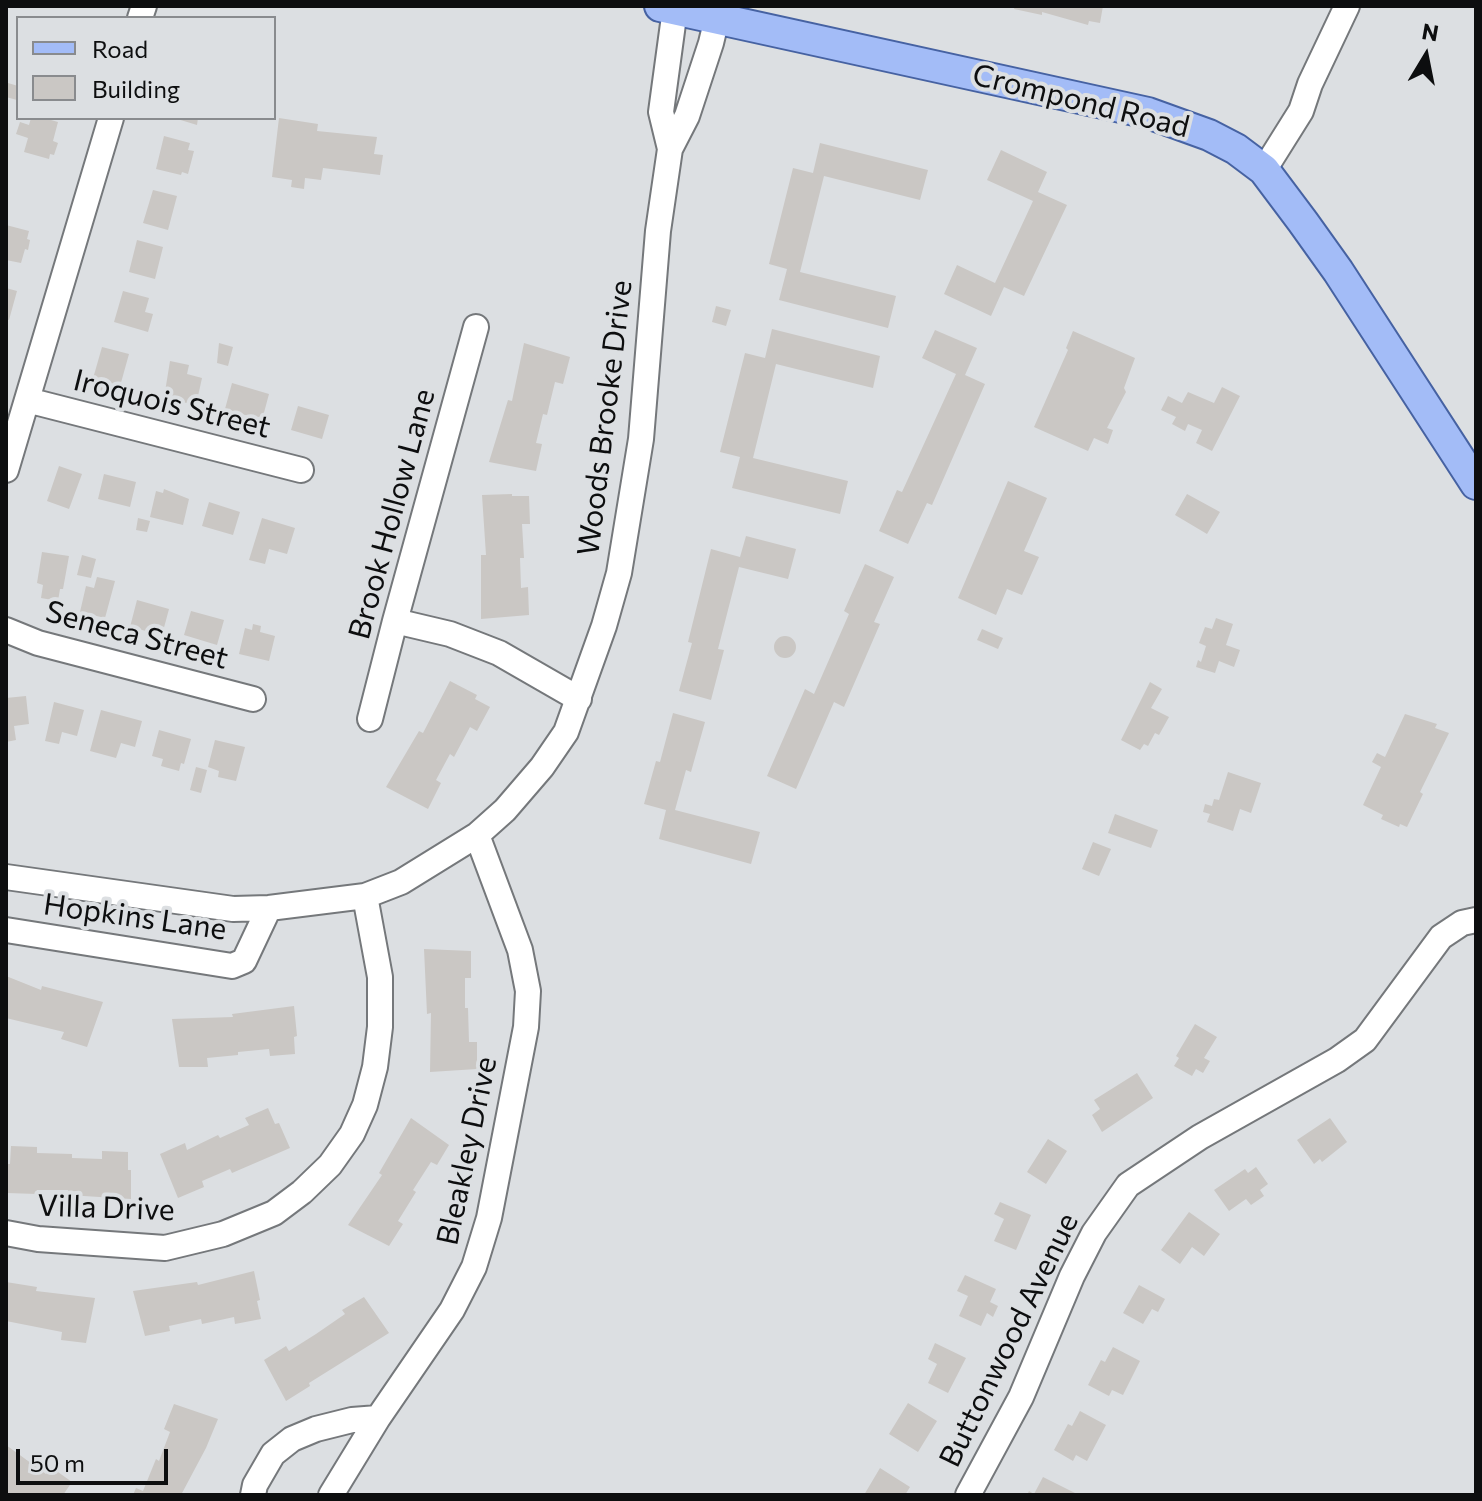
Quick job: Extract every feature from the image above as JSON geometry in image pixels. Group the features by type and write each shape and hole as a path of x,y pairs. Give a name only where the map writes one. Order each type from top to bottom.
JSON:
{"main road":[{"name":"Crompond Road","path":"668,8 1148,113 1209,135 1236,149 1264,170 1338,271 1476,484"}],"street":[{"path":"1264,170 1301,111 1310,84 1347,6"},
{"name":"Woods Brooke Drive","path":"668,8 661,112 670,149"},
{"name":"Woods Brooke Drive","path":"6,877 233,909 269,908 365,896 401,882 477,835 505,810 542,767 566,732 604,626 619,573 635,482 658,231 670,149 687,116 717,18"},
{"path":"6,470 110,120"},
{"name":"Brook Hollow Lane","path":"370,719 476,327"},
{"name":"Iroquois Street","path":"27,400 301,470"},
{"path":"395,621 450,634 499,653 579,699"},
{"name":"Seneca Street","path":"6,630 38,643 253,699"},
{"name":"Bleakley Drive","path":"331,1495 378,1418 452,1310 474,1267 489,1218 526,1027 528,991 520,950 477,835"},
{"name":"Villa Drive","path":"6,1233 38,1239 165,1248 223,1234 274,1213 302,1192 330,1165 352,1134 365,1105 375,1067 380,1027 380,977 365,896"},
{"name":"Hopkins Lane","path":"6,930 232,966 244,961 269,908"},
{"name":"Buttonwood Avenue","path":"968,1495 1021,1397 1072,1276 1094,1233 1128,1185 1200,1137 1337,1060 1365,1040 1441,937 1462,923 1476,920"},
{"path":"253,1495 255,1485 273,1454 292,1439 352,1420 378,1418"}],"building":[{"path":"1015,6 1103,6 1100,23 1089,21 1088,25 1042,12 1042,15 1014,9"},
{"path":"8,83 16,85 16,100 6,97"},
{"path":"279,118 318,124 317,131 377,137 374,154 383,155 380,175 323,168 321,180 305,178 304,189 291,187 292,180 272,177"},
{"path":"30,120 58,122 53,141 58,143 49,159 24,152 28,138 16,134 20,122 29,125"},
{"path":"181,120 198,120 197,125"},
{"path":"164,136 190,143 188,150 194,151 188,174 156,169"},
{"path":"820,143 928,170 920,200 824,176 800,272 896,296 888,328 779,300 787,269 769,264 793,168 813,173"},
{"path":"1001,150 1047,172 1038,192 1067,205 1024,296 1004,287 991,316 944,294 957,265 995,283 1033,201 987,180"},
{"path":"153,190 177,196 168,230 143,223"},
{"path":"6,225 29,231 28,250 25,249 21,263 6,260"},
{"path":"137,240 163,247 155,279 129,272"},
{"path":"6,288 17,291 9,320 6,319"},
{"path":"123,291 149,298 145,312 153,314 148,332 114,322"},
{"path":"716,306 731,310 726,326 712,322"},
{"path":"772,329 880,356 873,388 776,364 753,458 848,481 840,514 732,488 740,457 720,452 745,353 765,358"},
{"path":"935,330 977,348 965,375 985,384 932,505 927,503 908,544 879,531 897,490 902,492 956,374 922,358"},
{"path":"1073,331 1135,358 1124,388 1126,392 1107,428 1113,430 1108,444 1094,438 1088,451 1034,427 1068,350 1066,348"},
{"path":"219,343 233,347 228,366 217,363"},
{"path":"524,343 570,357 563,384 555,382 547,415 543,414 536,443 542,444 536,471 489,462 508,400 512,401"},
{"path":"102,347 129,354 117,397 90,389"},
{"path":"170,361 189,365 187,374 202,378 196,405 164,398"},
{"path":"232,383 269,394 262,420 225,409"},
{"path":"1222,387 1240,396 1212,451 1196,443 1202,430 1188,424 1185,431 1172,424 1176,417 1161,410 1168,396 1182,403 1188,392 1214,403"},
{"path":"298,406 329,415 322,439 291,430"},
{"path":"59,466 82,474 69,509 47,501"},
{"path":"104,474 136,482 130,507 98,499"},
{"path":"1008,481 1047,498 1024,551 1039,557 1022,595 1007,589 996,615 958,598"},
{"path":"164,489 189,499 183,525 150,517 156,491 163,493"},
{"path":"1187,494 1220,512 1207,534 1175,515"},
{"path":"482,495 529,496 530,524 522,524 524,558 520,558 521,588 528,587 529,615 481,619 481,555 486,555"},
{"path":"209,502 240,512 233,535 202,526"},
{"path":"138,518 150,521 147,532 136,530"},
{"path":"262,518 295,528 287,554 269,549 265,564 249,560"},
{"path":"746,536 796,549 788,579 739,567 718,649 724,650 711,700 679,691 711,549 740,557"},
{"path":"42,552 69,556 58,601 41,598 43,585 37,583"},
{"path":"82,555 96,559 91,578 77,575"},
{"path":"865,564 894,577 874,622 880,624 844,707 834,702 796,789 767,776 805,689 814,694 849,614 844,611"},
{"path":"97,577 115,581 105,618 80,612 86,586 94,588"},
{"path":"137,600 169,609 162,635 130,627"},
{"path":"191,611 224,620 217,645 184,635"},
{"path":"1216,618 1233,624 1226,645 1240,650 1234,667 1219,661 1215,673 1196,667 1206,646 1199,643 1205,627 1212,629"},
{"path":"253,624 261,626 260,632 275,636 269,661 239,654 245,628 252,630"},
{"path":"982,629 1003,638 998,649 977,640"},
{"path":"781,636 789,636 796,647 789,658 781,658 774,651 774,643"},
{"path":"450,681 477,695 475,699 490,707 477,731 470,727 454,757 450,754 436,780 441,783 428,809 386,787 419,731 423,733"},
{"path":"1150,682 1162,689 1151,708 1169,717 1159,735 1155,733 1148,746 1144,744 1140,750 1121,740"},
{"path":"26,696 29,724 14,726 16,740 6,742 6,698"},
{"path":"54,702 84,710 77,736 62,732 59,744 45,741"},
{"path":"101,710 142,721 135,747 121,743 116,758 90,751"},
{"path":"673,713 705,722 691,772 686,770 675,810 760,832 751,864 659,839 666,810 644,804 656,761 660,762"},
{"path":"1405,714 1437,724 1435,728 1449,733 1420,792 1423,794 1407,827 1400,824 1399,827 1381,819 1383,815 1363,805 1381,767 1372,762 1377,753 1385,757"},
{"path":"159,730 191,739 179,771 161,766 163,759 152,756"},
{"path":"215,740 245,747 236,781 218,777 219,771 208,767"},
{"path":"196,767 207,770 201,793 190,790"},
{"path":"1228,772 1261,783 1251,813 1240,809 1233,831 1207,822 1210,814 1203,812 1205,804 1212,806 1214,799 1219,800"},
{"path":"1115,814 1158,830 1151,848 1108,833"},
{"path":"1093,842 1111,849 1099,876 1082,869"},
{"path":"424,949 471,951 471,978 465,978 465,1008 468,1008 469,1042 477,1042 477,1069 430,1072 431,1013 427,1014"},
{"path":"6,976 41,990 42,986 103,1002 87,1047 61,1039 64,1032 6,1018"},
{"path":"294,1006 295,1054 270,1056 269,1049 238,1052 238,1055 207,1058 208,1067 179,1067 172,1019 233,1017 232,1014"},
{"path":"1195,1024 1217,1037 1204,1058 1210,1061 1203,1073 1196,1069 1192,1076 1174,1066 1179,1058 1176,1056"},
{"path":"1137,1073 1153,1098 1102,1132 1092,1115 1100,1109 1094,1100"},
{"path":"268,1108 275,1124 279,1123 290,1148 232,1173 230,1169 202,1181 204,1187 178,1198 160,1154 185,1143 187,1150 218,1135 220,1138 249,1125 245,1118"},
{"path":"411,1118 449,1145 437,1165 431,1162 413,1190 416,1192 398,1221 403,1224 389,1246 348,1225 382,1175 379,1173"},
{"path":"1330,1118 1347,1142 1322,1162 1320,1159 1314,1164 1297,1140"},
{"path":"1048,1139 1067,1151 1046,1184 1027,1172"},
{"path":"11,1146 37,1147 37,1153 72,1154 72,1158 102,1159 102,1151 128,1152 131,1199 68,1195 68,1190 37,1190 37,1194 7,1193 7,1164 10,1164"},
{"path":"1256,1167 1268,1184 1260,1190 1264,1196 1251,1205 1246,1199 1229,1211 1214,1190 1245,1169 1248,1173"},
{"path":"1000,1202 1031,1215 1016,1250 994,1241 1004,1219 994,1214"},
{"path":"1189,1212 1220,1234 1204,1256 1192,1247 1180,1264 1161,1250"},
{"path":"254,1271 261,1319 235,1324 234,1317 202,1324 201,1319 169,1326 170,1331 145,1336 133,1291 197,1282 198,1285"},
{"path":"965,1275 996,1289 990,1302 998,1306 993,1317 987,1313 981,1326 959,1316 968,1296 957,1291"},
{"path":"6,1282 37,1287 36,1291 95,1298 86,1343 61,1340 62,1332 6,1321"},
{"path":"1139,1285 1165,1299 1158,1312 1152,1309 1143,1324 1123,1313"},
{"path":"364,1297 389,1333 286,1401 264,1360 286,1346 289,1351 316,1334 345,1314 342,1310"},
{"path":"935,1343 966,1358 948,1393 928,1383 937,1364 928,1359"},
{"path":"1113,1347 1140,1361 1123,1395 1112,1390 1109,1396 1088,1385 1101,1360 1105,1362"},
{"path":"908,1403 937,1421 918,1452 889,1434"},
{"path":"174,1404 218,1419 206,1448 181,1495 133,1495 136,1488 143,1491 156,1459 159,1461 170,1432 164,1429"},
{"path":"1080,1411 1106,1425 1087,1461 1076,1455 1073,1461 1054,1450 1068,1424 1072,1426"},
{"path":"6,1445 46,1474 51,1467 72,1482 63,1495 7,1495"},
{"path":"880,1468 910,1487 905,1495 864,1495"},
{"path":"1043,1477 1079,1495 1027,1495 1029,1491 1034,1494"}]}
